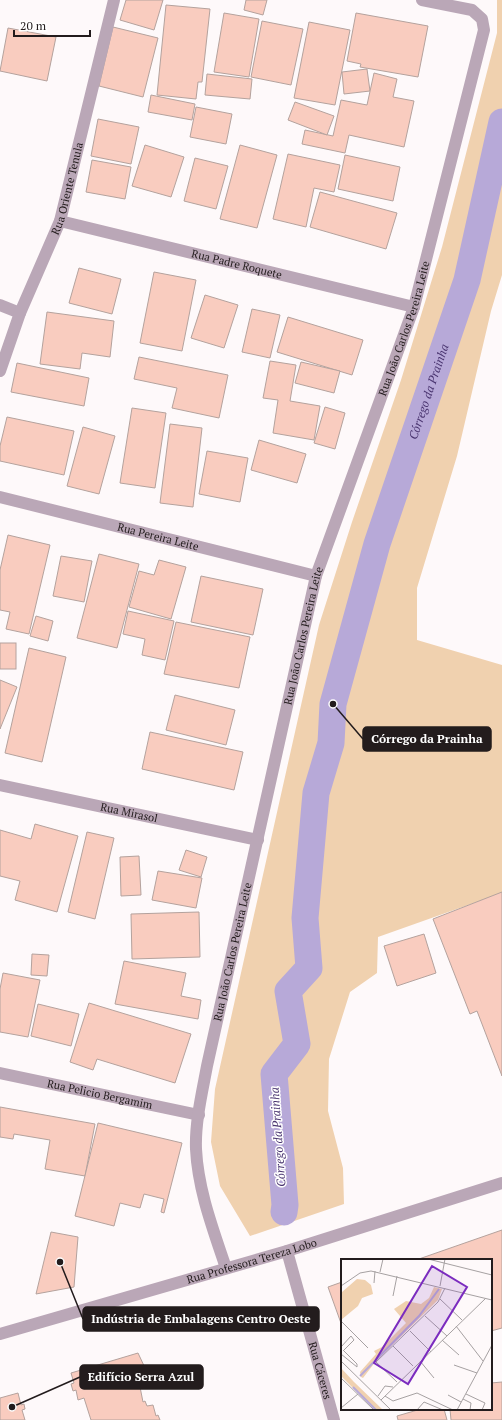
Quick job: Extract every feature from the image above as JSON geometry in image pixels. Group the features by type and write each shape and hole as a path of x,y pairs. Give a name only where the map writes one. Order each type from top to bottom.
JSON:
{"street":[{"name":"Rua Oriente Tenula","path":"0,370 20,313 60,221 114,0"},
{"name":"Rua João Carlos Pereira Leite","path":"226,1268 210,1220 200,1183 196,1148 199,1115 210,1051 316,576 414,307 484,30 483,22 480,16 472,10 422,0"},
{"name":"Rua Padre Roquete","path":"60,221 414,307"},
{"path":"0,305 20,313"},
{"name":"Rua Pereira Leite","path":"0,497 316,576"},
{"name":"Rua Mirasol","path":"0,785 258,840"},
{"name":"Rua Pelicio Bergamim","path":"0,1072 199,1115"},
{"name":"Rua Professora Tereza Lobo","path":"0,1334 287,1251 502,1183"},
{"name":"Rua Cáceres","path":"287,1251 334,1420"}],"shaded area":[{"path":"497,0 502,0 502,275 491,311 457,456 417,588 417,640 502,665 502,893 378,937 377,973 350,992 329,1059 328,1111 343,1168 344,1204 250,1236 220,1186 211,1142 215,1089 319,625 352,522 401,380 442,247 497,33"}],"building":[{"path":"126,0 163,0 154,30 120,20"},
{"path":"246,0 267,0 263,15 244,10"},
{"path":"166,5 210,9 202,82 198,82 196,99 157,95"},
{"path":"224,13 259,19 249,77 214,72"},
{"path":"356,13 428,26 418,77 360,67 361,64 347,61"},
{"path":"262,21 303,29 291,85 251,77"},
{"path":"309,22 350,30 335,105 294,98"},
{"path":"113,27 158,38 143,97 99,86"},
{"path":"8,28 56,37 47,81 0,71"},
{"path":"367,69 370,91 344,94 342,72"},
{"path":"374,73 397,79 393,97 414,101 404,147 349,135 345,153 302,144 305,130 333,136 341,100 367,105"},
{"path":"207,74 252,79 250,99 205,95"},
{"path":"151,95 195,104 192,120 148,112"},
{"path":"295,102 334,116 327,135 288,120"},
{"path":"196,107 232,114 226,144 190,137"},
{"path":"98,119 139,127 131,164 91,156"},
{"path":"145,145 184,157 171,197 132,186"},
{"path":"240,145 277,155 257,228 220,219"},
{"path":"288,154 340,165 334,192 314,188 306,227 273,219"},
{"path":"345,155 400,167 393,201 338,189"},
{"path":"195,158 228,166 216,209 184,201"},
{"path":"92,160 131,167 125,199 86,192"},
{"path":"320,192 397,213 386,249 310,227"},
{"path":"79,268 121,279 112,314 69,303"},
{"path":"154,272 196,280 182,351 140,343"},
{"path":"205,295 238,305 224,348 191,338"},
{"path":"252,309 280,315 270,358 242,352"},
{"path":"47,312 114,321 110,357 82,353 80,369 40,364"},
{"path":"288,317 363,340 352,375 277,352"},
{"path":"139,357 228,375 219,418 172,408 177,388 134,379"},
{"path":"270,361 296,365 290,401 320,406 314,440 273,433 278,400 263,398"},
{"path":"301,362 340,371 334,393 295,383"},
{"path":"17,363 89,378 84,406 11,392"},
{"path":"325,407 345,413 335,449 314,443"},
{"path":"132,408 166,413 155,488 120,483"},
{"path":"7,417 74,431 64,475 0,461 0,446"},
{"path":"170,424 202,428 193,507 160,503"},
{"path":"83,427 115,436 99,494 67,486"},
{"path":"259,440 306,454 297,483 251,470"},
{"path":"207,451 248,458 240,502 199,494"},
{"path":"8,535 50,545 29,634 6,629 10,612 0,610 0,570"},
{"path":"99,554 139,564 117,648 77,638"},
{"path":"61,556 92,561 84,602 53,596"},
{"path":"159,560 186,567 171,619 129,607 139,571 154,575"},
{"path":"201,576 263,589 253,635 191,622"},
{"path":"128,611 174,621 165,660 142,655 145,639 123,634"},
{"path":"36,616 53,621 48,641 30,636"},
{"path":"176,622 250,637 239,688 164,674"},
{"path":"0,643 16,643 16,669 0,669"},
{"path":"29,648 66,657 42,762 5,753"},
{"path":"0,680 17,687 0,729"},
{"path":"175,695 235,710 226,745 166,730"},
{"path":"150,732 243,752 234,790 142,769"},
{"path":"35,824 78,836 57,912 15,900 20,881 0,876 0,830 31,839"},
{"path":"87,832 114,838 95,919 68,912"},
{"path":"186,850 207,857 201,877 179,870"},
{"path":"139,856 141,895 121,896 120,857"},
{"path":"158,871 202,878 196,908 152,900"},
{"path":"502,892 502,1076 477,1011 470,1014 433,919"},
{"path":"199,912 200,957 132,959 131,914"},
{"path":"424,934 436,973 397,986 384,946"},
{"path":"32,954 49,955 47,976 31,975"},
{"path":"124,961 186,973 181,996 201,1000 198,1019 115,1004"},
{"path":"3,973 40,980 28,1037 0,1032 0,989"},
{"path":"89,1003 191,1034 175,1083 97,1059 93,1070 70,1062"},
{"path":"38,1004 79,1014 71,1046 31,1036"},
{"path":"0,1107 95,1124 85,1176 45,1169 50,1140 14,1134 13,1139 0,1137"},
{"path":"98,1123 182,1143 164,1213 161,1212 164,1199 144,1194 140,1208 120,1203 114,1226 75,1216"},
{"path":"502,1230 502,1328 492,1331 492,1259 419,1259"},
{"path":"51,1232 78,1237 74,1287 36,1294"},
{"path":"341,1282 341,1323 328,1287"},
{"path":"138,1353 146,1370 144,1370 147,1380 139,1382 143,1402 145,1401 147,1406 153,1405 156,1416 158,1415 160,1420 91,1420 84,1398 78,1400 76,1390 73,1391 71,1384 74,1383 71,1373"},
{"path":"502,1382 502,1420 451,1420 450,1410 492,1410 492,1383"},
{"path":"18,1393 21,1405 24,1404 25,1409 22,1410 25,1420 0,1420 0,1398"},
{"path":"418,1410 444,1410 447,1420 398,1420 397,1416"}],"waterway":[{"name":"Córrego da Prainha","path":"284,1212 285,1205 274,1074 297,1044 288,991 309,968 305,918 316,793 331,743 333,704 377,544 467,280 502,122"}],"place":[{"name":"Córrego da Prainha","path":"333,704"},
{"name":"Indústria de Embalagens Centro Oeste","path":"60,1262"},
{"name":"Edifício Serra Azul","path":"12,1407"}]}
